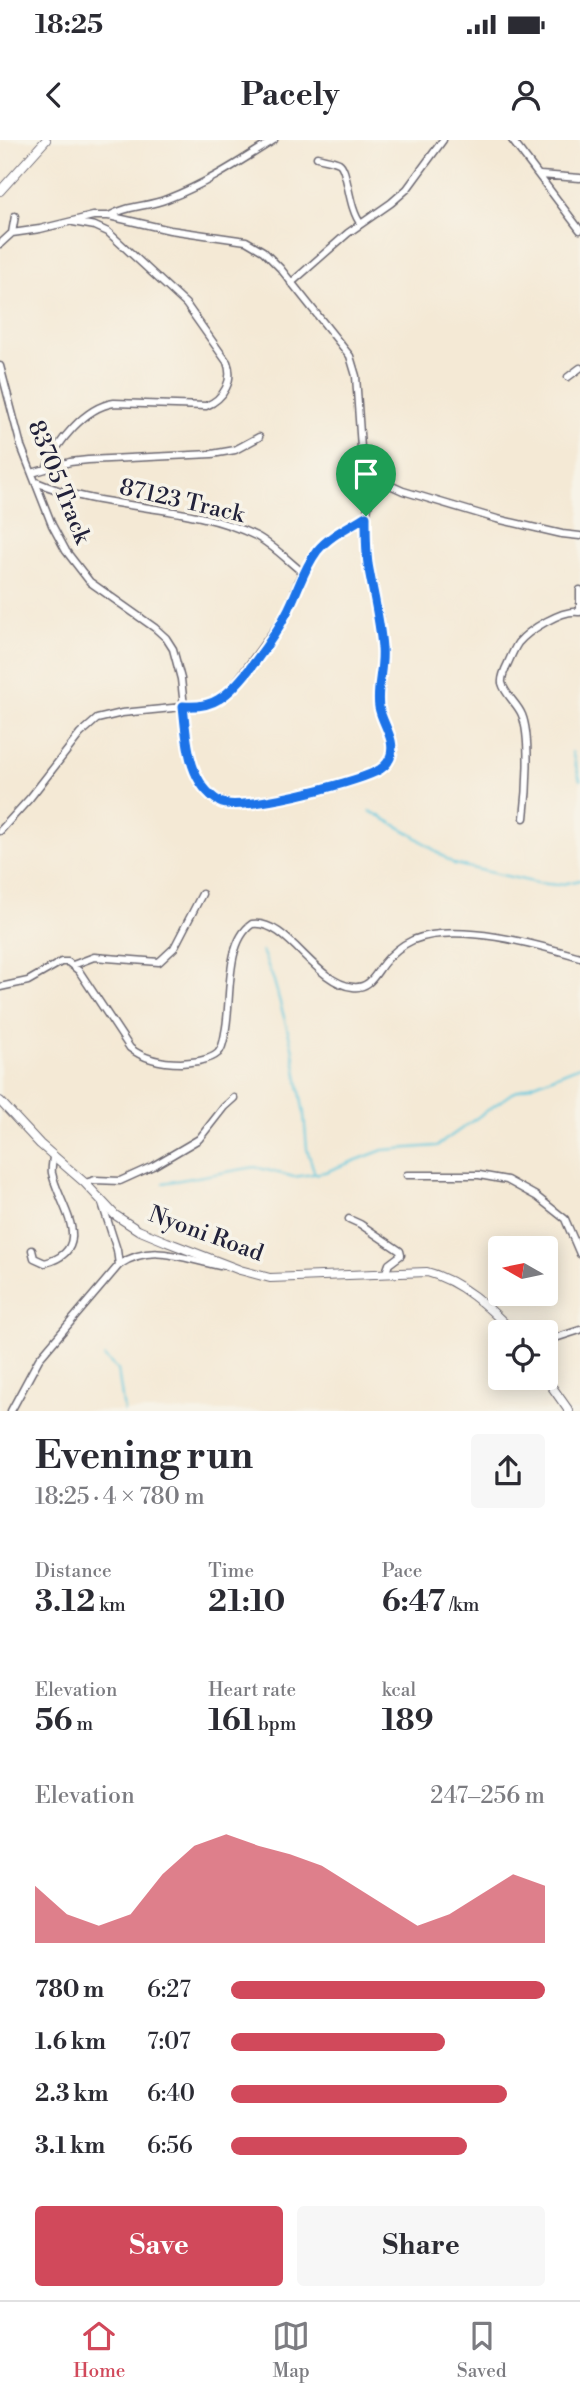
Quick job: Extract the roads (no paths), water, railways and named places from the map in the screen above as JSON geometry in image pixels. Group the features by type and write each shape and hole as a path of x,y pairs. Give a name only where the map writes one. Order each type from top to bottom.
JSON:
{"street":[{"path":"0,191 46,140"},
{"path":"109,216 122,208 164,200 204,183 274,140"},
{"path":"291,282 407,189 443,140"},
{"path":"512,140 580,230"},
{"path":"317,157 338,162 344,169 351,208 361,224"},
{"path":"540,175 580,178"},
{"path":"12,233 15,216"},
{"path":"0,244 12,233 93,216 109,216 170,230 246,241 269,255 353,363 358,391 361,448 367,463 379,480 403,491 496,519 580,536"},
{"path":"46,469 49,460 67,436 100,407 114,404 206,406 219,399 230,380 230,370 197,317 127,248 103,229 68,222"},
{"name":"83705 Track","path":"0,366 21,446 52,525 80,572 103,593 155,628 169,643 179,669 192,766 216,799 227,805 241,805 334,787 372,774 383,767 390,757 392,743 379,703 383,657 378,607 368,564 366,516 369,498 379,480"},
{"path":"568,377 580,368"},
{"path":"32,473 88,460 212,454 235,450 259,437"},
{"name":"87123 Track","path":"36,482 89,498 176,513 239,529 265,541 302,572"},
{"path":"0,831 91,723 109,715 194,707 213,702 230,691 286,614 302,572 327,540 366,516"},
{"path":"524,818 526,732 521,712 504,687 502,679 518,643 561,614 580,612 580,590"},
{"path":"0,988 28,981 61,962 73,965 94,957 159,962 174,948 202,894"},
{"path":"73,965 130,1048 149,1059 179,1063 212,1056 221,1049 228,1018 234,954 241,935 252,924 270,927 325,975 339,984 355,988 372,981 384,962 403,945 436,933 463,933 536,945 580,957"},
{"path":"85,1183 95,1180 124,1180 153,1166 199,1139 234,1098"},
{"name":"Nyoni Road","path":"0,1101 115,1215 138,1230 230,1266 270,1278 427,1272 448,1279 485,1305 501,1320"},
{"path":"32,1250 34,1258 45,1263 62,1255 72,1243 72,1228 52,1173 53,1156"},
{"path":"407,1175 479,1175 508,1180 536,1196 565,1219 580,1254"},
{"path":"102,1201 117,1250 118,1265"},
{"path":"349,1219 400,1251 401,1255 389,1264 386,1272"},
{"path":"11,1411 40,1359 118,1265 133,1256 157,1252 230,1266"},
{"path":"558,1337 580,1330"},
{"path":"554,1390 569,1411"}],"waterway":[{"path":"572,752 580,780"},
{"path":"370,811 410,833 454,864 537,883 558,885 580,880"},
{"path":"262,951 274,981 292,1046 307,1149 315,1174"},
{"path":"163,1183 255,1167 294,1177 325,1172 383,1150 437,1146 512,1093 580,1066"},
{"path":"104,1357 118,1370 124,1411"}]}
